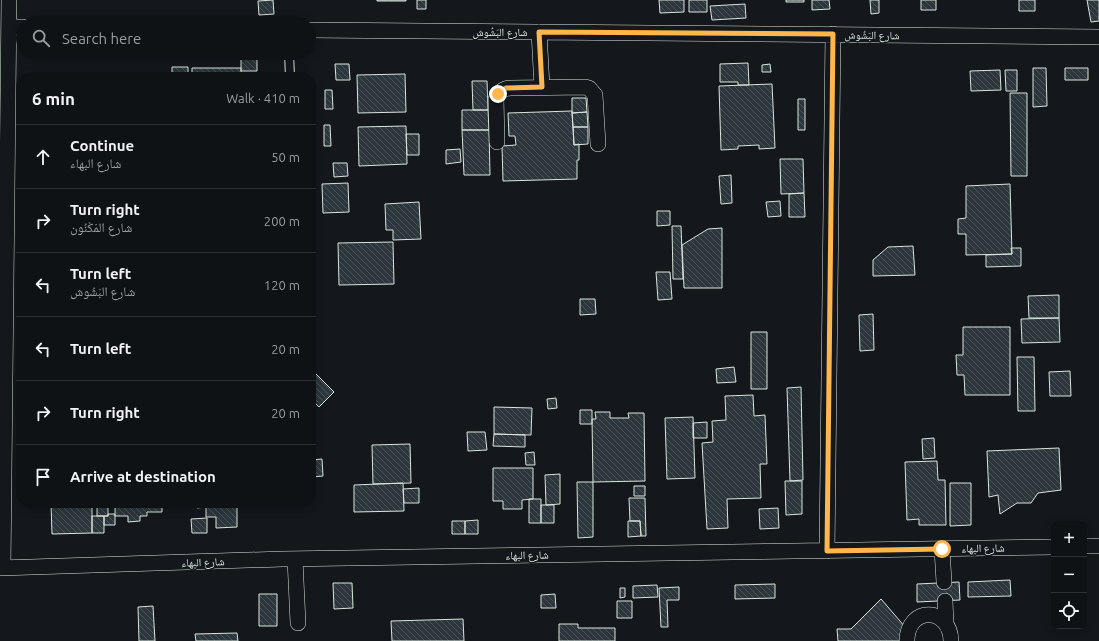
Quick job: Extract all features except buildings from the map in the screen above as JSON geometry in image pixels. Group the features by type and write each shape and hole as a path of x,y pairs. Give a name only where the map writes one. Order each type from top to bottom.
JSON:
{"street":[{"path":"2,568 16,27 9,0"},
{"name":"شارع البَشُوش","path":"316,30 1099,37"},
{"path":"539,32 542,87"},
{"path":"827,551 833,34"},
{"path":"497,142 496,100 498,94 502,90 506,88 585,87 593,91 596,100 598,144"},
{"path":"1087,546 1099,546"},
{"name":"شارع البهاء","path":"2,568 295,559 1051,547"},
{"path":"942,549 944,582"},
{"path":"295,559 298,623"},
{"path":"945,601 946,623"},
{"path":"907,641 910,626 917,618 923,615 935,615 941,618 950,630 952,641"}],"lane":[{"path":"289,60 290,72"}],"route":[{"path":"498,94 506,88 542,87 539,32 833,34 827,551 942,549"}]}
